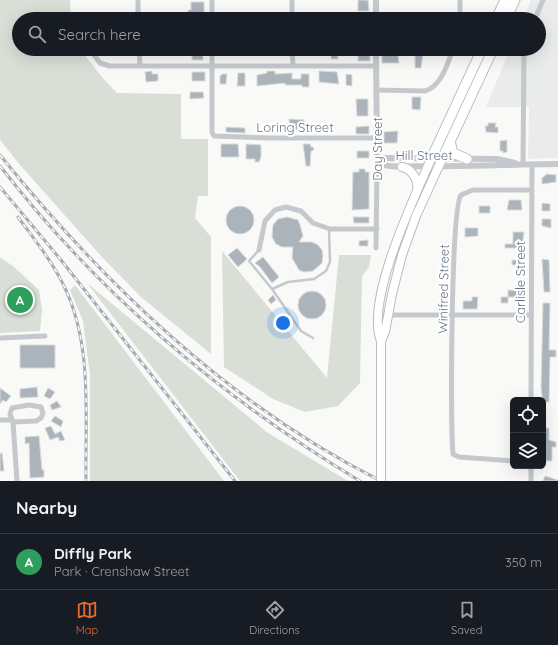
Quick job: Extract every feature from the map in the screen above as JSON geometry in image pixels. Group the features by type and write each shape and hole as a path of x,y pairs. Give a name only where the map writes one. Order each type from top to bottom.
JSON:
{"highway":[{"path":"499,12 505,0"},
{"path":"509,12 515,0"},
{"path":"429,162 479,56"},
{"path":"440,163 490,56"},
{"path":"450,141 453,153 466,159"}],"main road":[{"path":"381,481 381,341 378,332 379,315 386,275 400,232 429,162"},
{"path":"381,341 386,332 388,315 402,255 416,216 440,163"},
{"path":"402,166 408,168 412,172 418,187 417,191"}],"street":[{"path":"138,0 138,12"},
{"path":"212,0 212,12"},
{"path":"292,0 292,12"},
{"path":"376,0 376,12"},
{"path":"460,0 460,12"},
{"path":"538,12 543,0"},
{"path":"94,56 105,66 376,66"},
{"path":"139,56 140,66"},
{"path":"212,56 212,66"},
{"path":"292,56 293,66"},
{"name":"Day Street","path":"376,56 376,248"},
{"path":"376,90 428,90 436,84 451,56"},
{"path":"523,164 524,56"},
{"name":"Loring Street","path":"212,66 212,132 214,136 269,138 377,138"},
{"name":"Hill Street","path":"377,163 385,158 498,167 523,164 558,164"},
{"name":"Hill Street","path":"440,163 466,159 497,159 523,164"},
{"name":"Hill Street","path":"377,163 385,166 402,166 429,162"},
{"name":"Carlisle Street","path":"531,397 532,164"},
{"name":"Winifred Street","path":"510,461 454,456 453,452 454,247 457,204 459,196 473,190 532,190"},
{"path":"259,250 265,221 275,210 286,207 301,212 313,223 329,229 377,229"},
{"path":"388,315 531,315"},
{"path":"0,338 45,336"},
{"path":"0,420 11,421 39,420 43,416 43,410 38,405 14,407 10,411 11,421 17,481"},
{"path":"531,469 531,481"}],"lane":[{"path":"272,289 288,282 314,279 326,271 330,262 329,229"},
{"path":"259,250 249,261 272,289 301,331 313,338"}],"shaded area":[{"path":"0,0 70,0 71,12 12,12 12,56 85,56 117,93 181,94 181,139 208,139 208,196 198,196 195,218 211,237 211,354 141,297 102,257 20,165 0,140"},
{"path":"531,0 558,0 558,158 528,159 529,107 486,107 507,56 546,56 546,12 526,12"},
{"path":"222,251 327,378 339,255 371,255 369,267 362,276 360,383 338,406 305,412 273,399 224,367"},
{"path":"0,257 14,267 39,290 42,310 40,331 0,333"},
{"path":"87,283 268,433 348,481 240,481"},
{"path":"75,285 224,481 90,481 90,375 83,321 70,290"}],"building":[{"path":"358,0 368,0 369,11 358,11"},
{"path":"191,2 204,2 204,12 188,12 188,10 191,10"},
{"path":"192,56 203,56 203,60 192,60"},
{"path":"331,56 338,56 338,59 331,59"},
{"path":"358,56 370,56 370,61 358,61"},
{"path":"382,56 398,56 399,63 382,63"},
{"path":"415,56 423,56 421,68 415,68"},
{"path":"152,71 152,74 158,74 158,81 146,82 145,72"},
{"path":"267,71 275,71 275,74 292,73 292,79 301,79 301,74 309,74 309,87 302,87 302,85 285,85 285,83 257,86 257,75 267,73"},
{"path":"319,71 337,72 339,84 319,82"},
{"path":"192,72 205,72 205,81 192,81"},
{"path":"238,73 245,73 245,86 237,86"},
{"path":"222,74 227,74 226,84 220,84 220,76"},
{"path":"346,74 352,75 352,86 346,85"},
{"path":"190,92 203,92 204,98 190,99"},
{"path":"412,97 421,97 420,110 412,109"},
{"path":"356,99 368,99 368,116 357,116"},
{"path":"289,119 304,120 304,131 290,130"},
{"path":"488,123 496,123 495,127 498,127 498,133 486,132 485,126 488,126"},
{"path":"369,126 369,134 356,134 356,127"},
{"path":"226,127 245,128 245,133 226,132"},
{"path":"398,131 397,143 384,143 384,132"},
{"path":"507,140 507,152 503,153 503,151 500,151 500,141"},
{"path":"221,144 238,144 239,157 221,157"},
{"path":"246,144 261,145 261,157 259,162 255,162 255,159 246,159"},
{"path":"303,144 310,144 314,150 311,151 310,166 306,166"},
{"path":"357,151 369,151 369,158 357,158"},
{"path":"359,169 365,169 365,172 369,172 369,209 352,210 353,172 359,172"},
{"path":"547,174 556,175 556,182 542,184 542,178"},
{"path":"509,200 521,200 522,210 507,210"},
{"path":"542,203 550,204 550,211 542,211"},
{"path":"240,206 250,210 254,220 250,230 240,234 230,230 226,220 230,210"},
{"path":"479,206 490,206 490,213 479,213"},
{"path":"287,217 298,220 303,236 299,242 312,242 318,245 322,250 322,263 313,271 304,272 299,270 292,258 293,247 282,247 276,244 272,237 273,225 278,219"},
{"path":"353,217 369,217 369,223 354,223"},
{"path":"542,219 551,219 551,228 542,226"},
{"path":"465,228 478,228 478,236 465,237"},
{"path":"513,232 524,232 522,248 505,248 505,244 513,244"},
{"path":"368,240 368,246 359,246 359,241"},
{"path":"237,248 247,259 238,267 228,255"},
{"path":"263,257 279,277 272,283 260,267 255,263"},
{"path":"542,259 549,260 550,292 544,292"},
{"path":"512,260 522,260 521,265 512,265"},
{"path":"508,290 522,291 521,297 508,297"},
{"path":"312,291 318,292 322,295 325,299 325,311 322,315 318,318 312,319 306,318 302,315 299,311 298,305 299,299 302,295 306,292"},
{"path":"273,295 276,300 271,304 268,300"},
{"path":"472,297 478,297 477,309 463,309 463,301 472,301"},
{"path":"501,297 508,297 508,303 501,303"},
{"path":"543,303 550,303 549,350 556,350 556,357 550,357 549,402 546,402 546,397 542,397 541,388"},
{"path":"20,345 55,345 55,368 20,368"},
{"path":"37,387 38,397 20,398 20,389"},
{"path":"0,388 11,396 6,402 3,400 0,404"},
{"path":"48,388 55,392 50,399 44,396"},
{"path":"57,401 61,407 52,410 50,405"},
{"path":"55,416 63,421 61,427 51,421"},
{"path":"51,426 55,434 61,431 65,440 60,441 58,437 50,440 45,428"},
{"path":"546,428 549,428 549,440 556,442 556,447 552,447 552,461 546,461"},
{"path":"39,436 44,477 30,478 29,443 25,444 25,437"},
{"path":"0,453 2,453 4,471 0,471"},
{"path":"545,476 558,480 558,481 543,481"}],"railway":[{"path":"0,155 40,203 83,250 127,296 174,339 222,379 273,417 326,451 381,481"},
{"path":"0,166 38,213 79,258 121,300 165,340 259,415 360,481"},
{"path":"0,187 61,260 235,481"},
{"path":"18,217 42,250 64,286 80,332 86,382 86,481"}],"place":[{"name":"Diffly Park","path":"20,300"}]}
